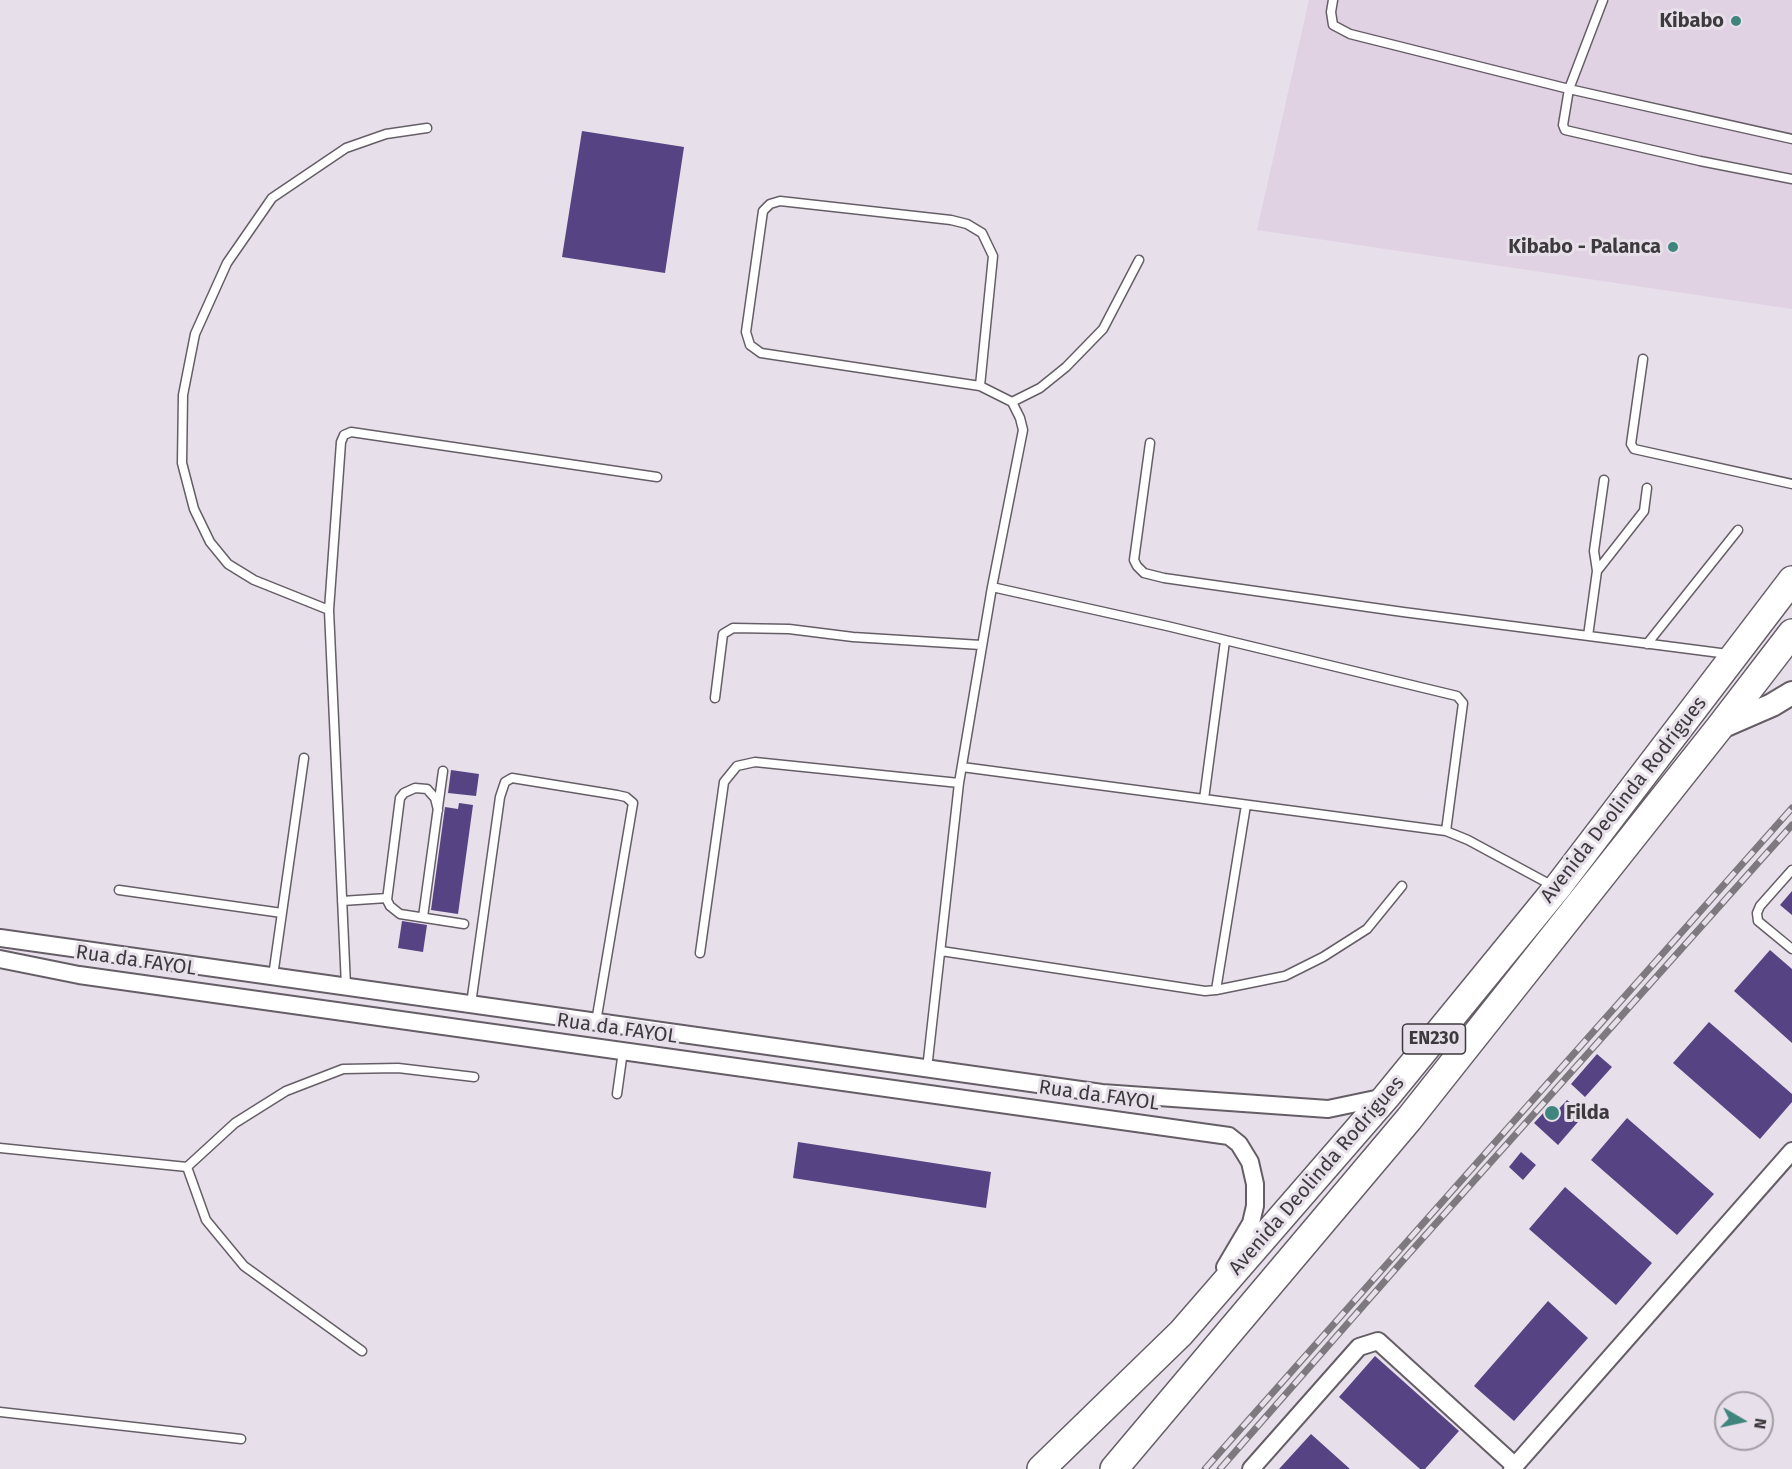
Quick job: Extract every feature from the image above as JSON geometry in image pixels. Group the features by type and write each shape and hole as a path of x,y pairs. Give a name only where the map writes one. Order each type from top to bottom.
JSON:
{"highway":[{"name":"Avenida Deolinda Rodrigues","path":"1041,1469 1181,1333 1386,1097 1557,888 1792,580"},
{"name":"Avenida Deolinda Rodrigues","path":"1114,1469 1409,1119 1792,633"}],"main road":[{"path":"1719,728 1772,705 1792,693"}],"street":[{"name":"Rua da FAYOL","path":"2,939 1102,1093 1328,1109 1386,1097"},
{"path":"0,959 2,939"},
{"name":"Rua da FAYOL","path":"0,959 90,977 1229,1136 1239,1144 1250,1162 1253,1173 1255,1206 1251,1223 1222,1273 1181,1333"},
{"path":"1251,1469 1359,1347 1378,1341 1512,1468 1792,1151"}],"lane":[{"path":"1333,0 1330,12 1333,25 1350,34 1569,89 1792,139"},
{"path":"1603,0 1569,89 1563,124 1565,130 1569,133 1792,179"},
{"path":"328,610 254,580 228,564 210,542 194,509 183,463 183,395 195,334 227,263 272,198 346,148 386,134 427,128"},
{"path":"927,1069 959,783 981,645 1023,430 1012,402 980,386 761,353 750,345 746,332 763,211 770,204 780,201 951,220 967,224 982,232 993,256 980,386"},
{"path":"1012,402 1040,388 1066,367 1103,329 1139,260"},
{"path":"1643,358 1631,444 1634,449 1792,484"},
{"path":"346,986 328,610 341,442 344,435 351,432 657,477"},
{"path":"1150,443 1134,560 1144,573 1164,578 1369,607 1735,655"},
{"path":"1588,636 1597,571 1594,551 1604,480"},
{"path":"1597,571 1644,511 1647,488"},
{"path":"1647,644 1738,530"},
{"path":"992,587 1451,694 1463,703 1446,831"},
{"path":"715,698 723,634 733,628 789,629 853,637 981,645"},
{"path":"1204,799 1225,641"},
{"path":"273,976 304,758"},
{"path":"700,953 724,782 737,766 755,762 959,783"},
{"path":"962,766 1446,831 1468,840 1557,888"},
{"path":"423,917 443,771"},
{"path":"471,1004 500,796 505,782 512,778 617,795 626,797 633,803 596,1022"},
{"path":"438,810 435,798 427,789 415,788 404,793 400,798 387,898 394,911 400,914 464,924"},
{"path":"1216,990 1246,805"},
{"path":"1792,870 1760,906 1757,913 1758,921 1792,949"},
{"path":"941,951 1205,991 1216,990 1285,976 1323,957 1367,929 1402,886"},
{"path":"118,890 282,913"},
{"path":"342,900 387,898"},
{"path":"617,1094 623,1051"},
{"path":"0,1148 187,1167 235,1123 286,1091 343,1069 398,1068 474,1077"},
{"path":"187,1167 206,1220 244,1266 362,1352"},
{"path":"0,1412 241,1439"}],"shaded area":[{"path":"1309,0 1792,0 1792,309 1257,230"}],"building":[{"path":"582,131 684,147 665,273 562,257"},
{"path":"451,770 479,774 476,796 448,793"},
{"path":"459,803 473,805 458,914 431,910 445,807 458,809"},
{"path":"1792,891 1792,915 1780,905"},
{"path":"402,921 427,925 423,952 398,948"},
{"path":"1770,950 1792,969 1792,1043 1734,991"},
{"path":"1709,1022 1792,1094 1792,1102 1760,1139 1673,1063"},
{"path":"1597,1054 1612,1067 1585,1097 1571,1084"},
{"path":"1567,1100 1584,1115 1558,1145 1534,1123 1547,1109 1553,1115"},
{"path":"1627,1118 1714,1194 1677,1235 1591,1160"},
{"path":"798,1142 991,1172 986,1208 793,1178"},
{"path":"1521,1152 1536,1165 1523,1180 1509,1167"},
{"path":"1565,1187 1652,1263 1616,1305 1529,1229"},
{"path":"1548,1301 1588,1338 1514,1421 1474,1386"},
{"path":"1375,1356 1459,1431 1425,1469 1420,1469 1339,1397"},
{"path":"1311,1434 1350,1469 1279,1469"}],"railway":[{"path":"1205,1469 1792,808"},
{"path":"1220,1469 1792,825"}],"place":[{"name":"Kibabo","path":"1736,21"},
{"name":"Kibabo - Palanca","path":"1673,247"},
{"name":"Filda","path":"1552,1113"}]}
